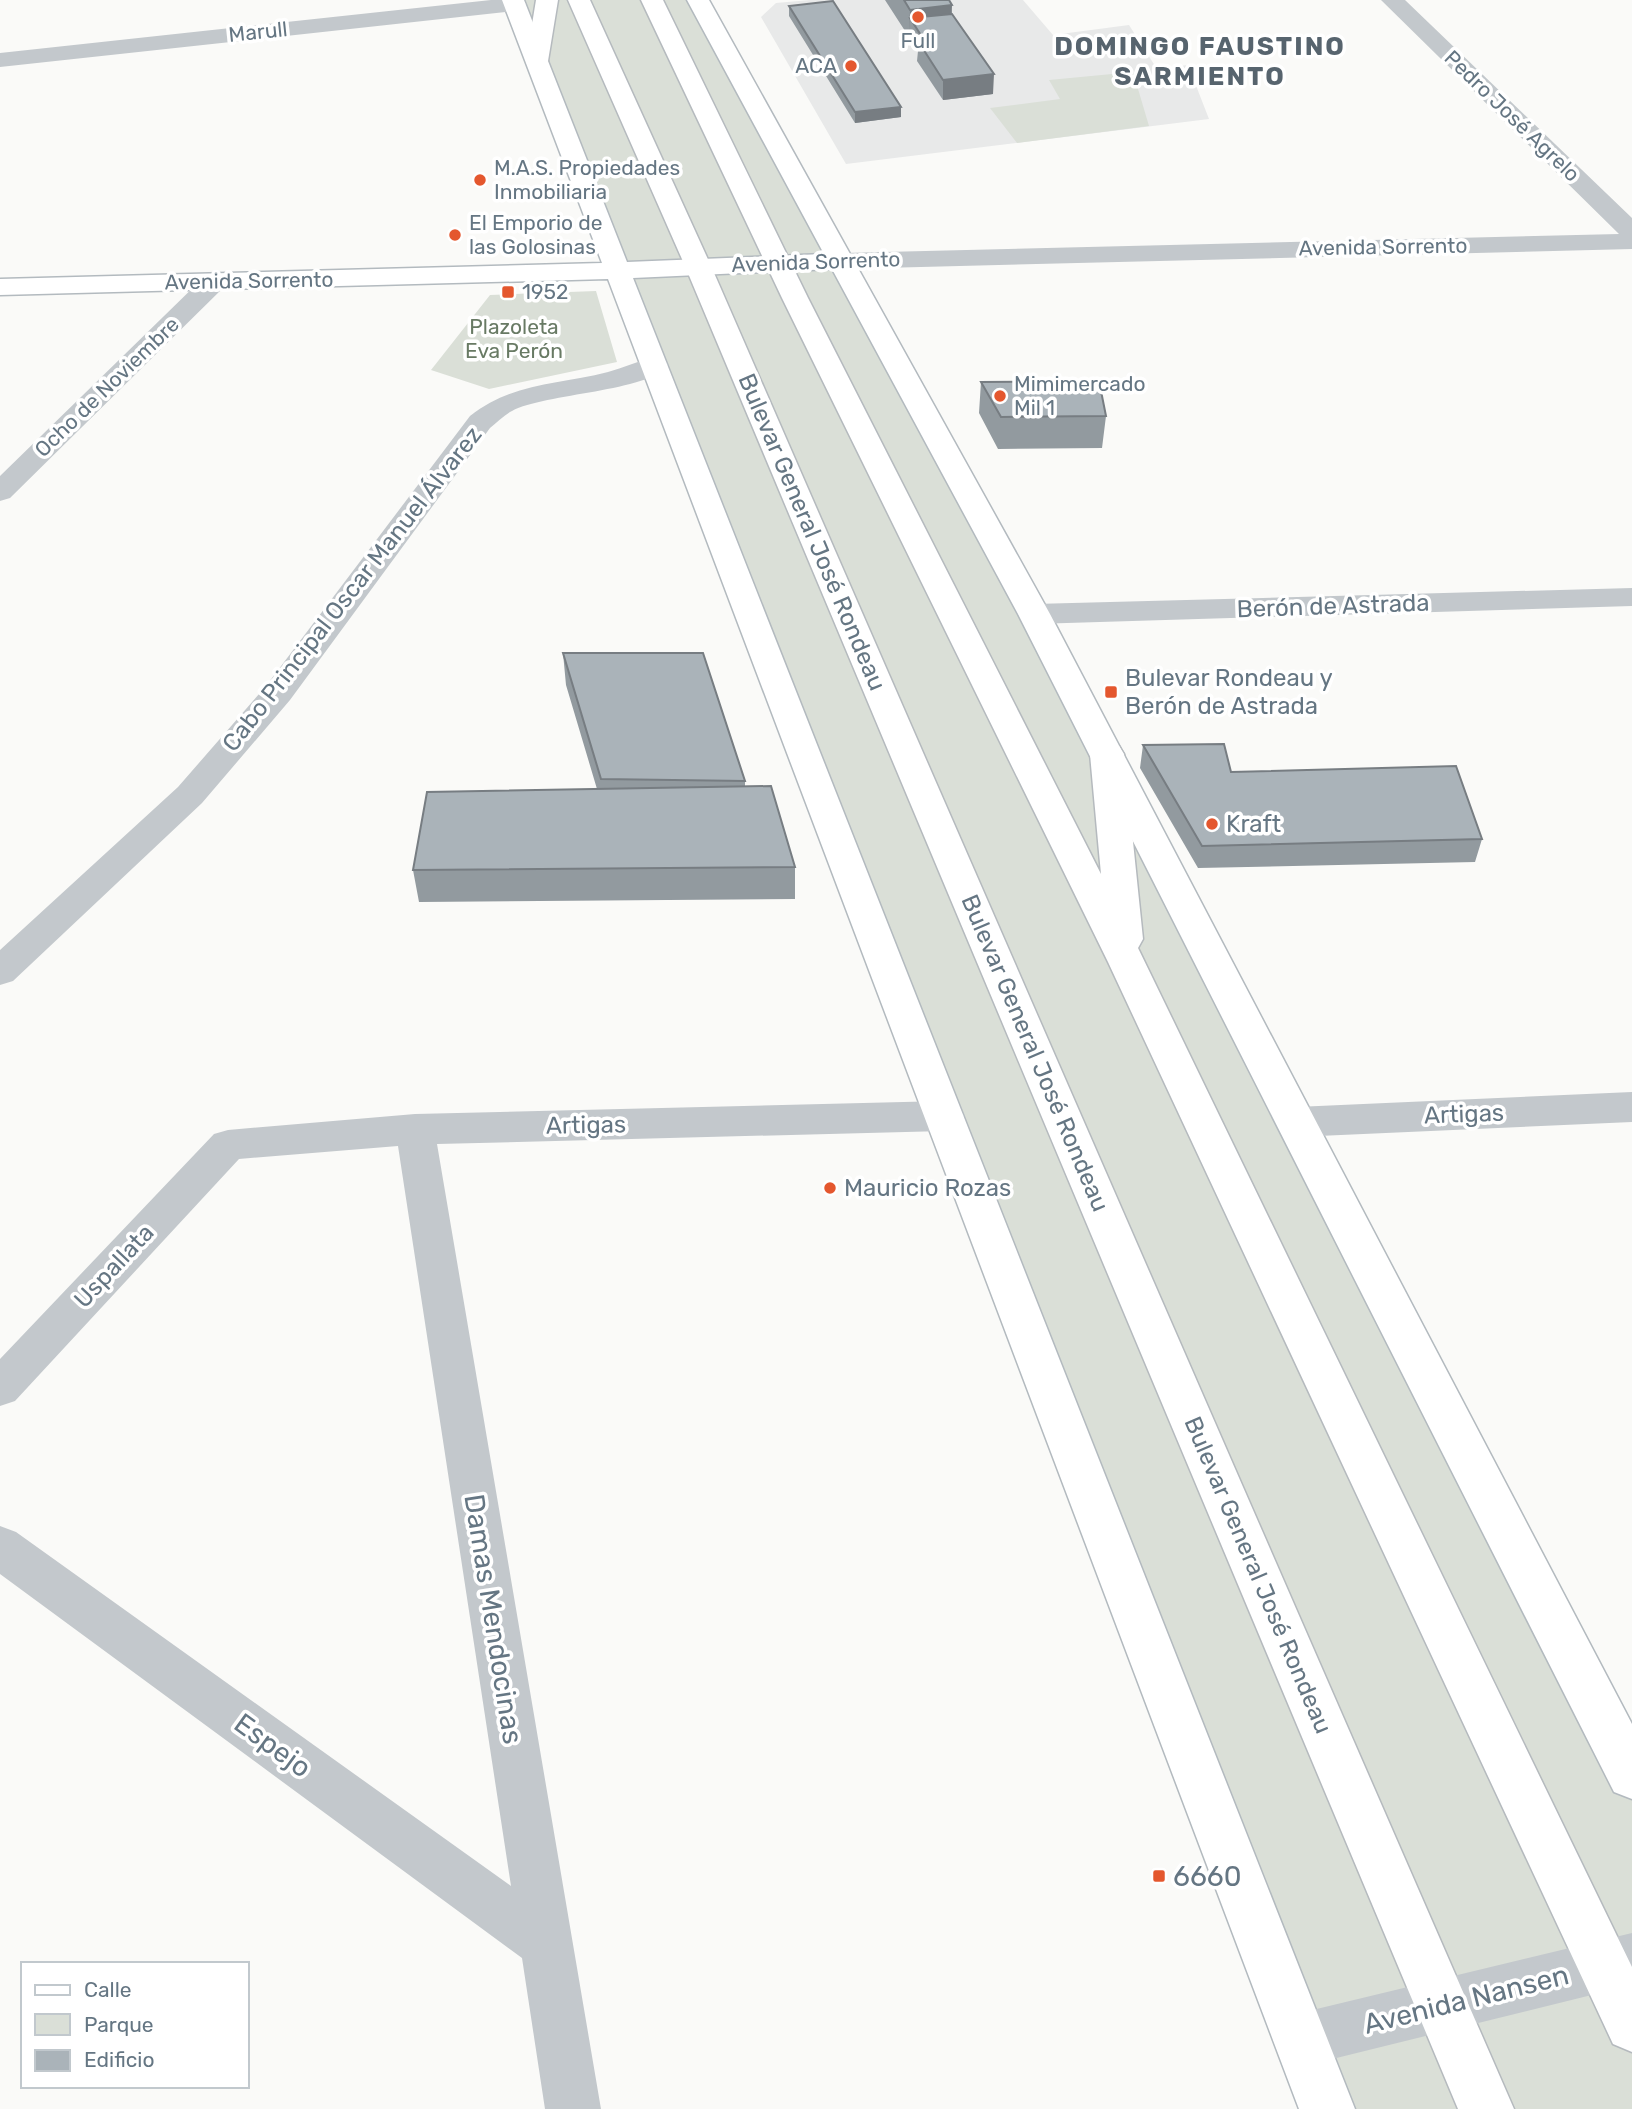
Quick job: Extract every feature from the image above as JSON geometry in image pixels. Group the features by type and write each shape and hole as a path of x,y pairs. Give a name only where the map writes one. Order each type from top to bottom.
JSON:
{"main road":[{"path":"537,61 547,0"},
{"name":"Bulevar General José Rondeau","path":"579,0 698,267 1486,2109"},
{"path":"653,0 778,263 1127,962 1617,1962 1632,2025"},
{"path":"676,53 679,0"},
{"path":"698,0 1034,614 1632,1775"},
{"path":"514,2 1327,2109"},
{"name":"Avenida Sorrento","path":"0,286 213,283 843,261"},
{"path":"1107,754 1127,962"}],"street":[{"name":"Pedro José Agrelo","path":"1392,0 1632,232"},
{"name":"Marull","path":"0,60 514,2"},
{"name":"Avenida Sorrento","path":"843,261 1632,241"},
{"name":"Ocho de Noviembre","path":"0,492 213,283"},
{"name":"Cabo Principal Oscar Manuel Álvarez","path":"0,972 190,794 278,693 480,422 502,405 541,393 614,379 653,365"},
{"name":"Berón de Astrada","path":"1034,614 1632,597"},
{"name":"Artigas","path":"1296,1122 1632,1107"},
{"name":"Artigas","path":"228,1144 415,1129 944,1116"},
{"name":"Damas Mendocinas","path":"415,1129 573,2109"},
{"name":"Uspallata","path":"0,1388 228,1144"},
{"name":"Espejo","path":"0,1547 546,1943"},
{"name":"Avenida Nansen","path":"1300,2040 1617,1962"}],"shaded area":[{"path":"810,0 1023,0 1053,35 1129,25 1157,69 1188,65 1209,119 846,164 761,17 776,3"}],"green space":[{"path":"513,0 698,0 1632,1775 1632,2109 1327,2109"},
{"path":"1133,72 1149,126 1017,143 990,108 1060,99 1049,80"},
{"name":"Plazoleta Eva Perón","path":"596,291 617,362 489,389 431,370 490,295"}],"building":[{"path":"904,0 949,0 952,5 910,10"},
{"path":"833,1 901,107 855,112 789,6"},
{"path":"952,14 994,74 943,80 918,41 924,40 910,18"},
{"path":"1099,381 1106,416 1001,417 981,382"},
{"path":"563,653 703,653 745,781 601,779"},
{"path":"1224,744 1231,772 1456,766 1482,839 1202,846 1143,745"},
{"path":"771,786 795,867 413,870 427,792"}],"place":[{"name":"Full","path":"918,17"},
{"name":"ACA","path":"851,66"},
{"name":"M.A.S. Propiedades Inmobiliaria","path":"480,180"},
{"name":"El Emporio de las Golosinas","path":"455,235"},
{"name":"1952","path":"508,292"},
{"name":"Mimimercado Mil 1","path":"1000,396"},
{"name":"Bulevar Rondeau y Berón de Astrada","path":"1111,692"},
{"name":"Kraft","path":"1212,824"},
{"name":"Mauricio Rozas","path":"830,1188"},
{"name":"6660","path":"1159,1876"}],"district":[{"name":"DOMINGO FAUSTINO SARMIENTO","path":"1200,61"}]}
